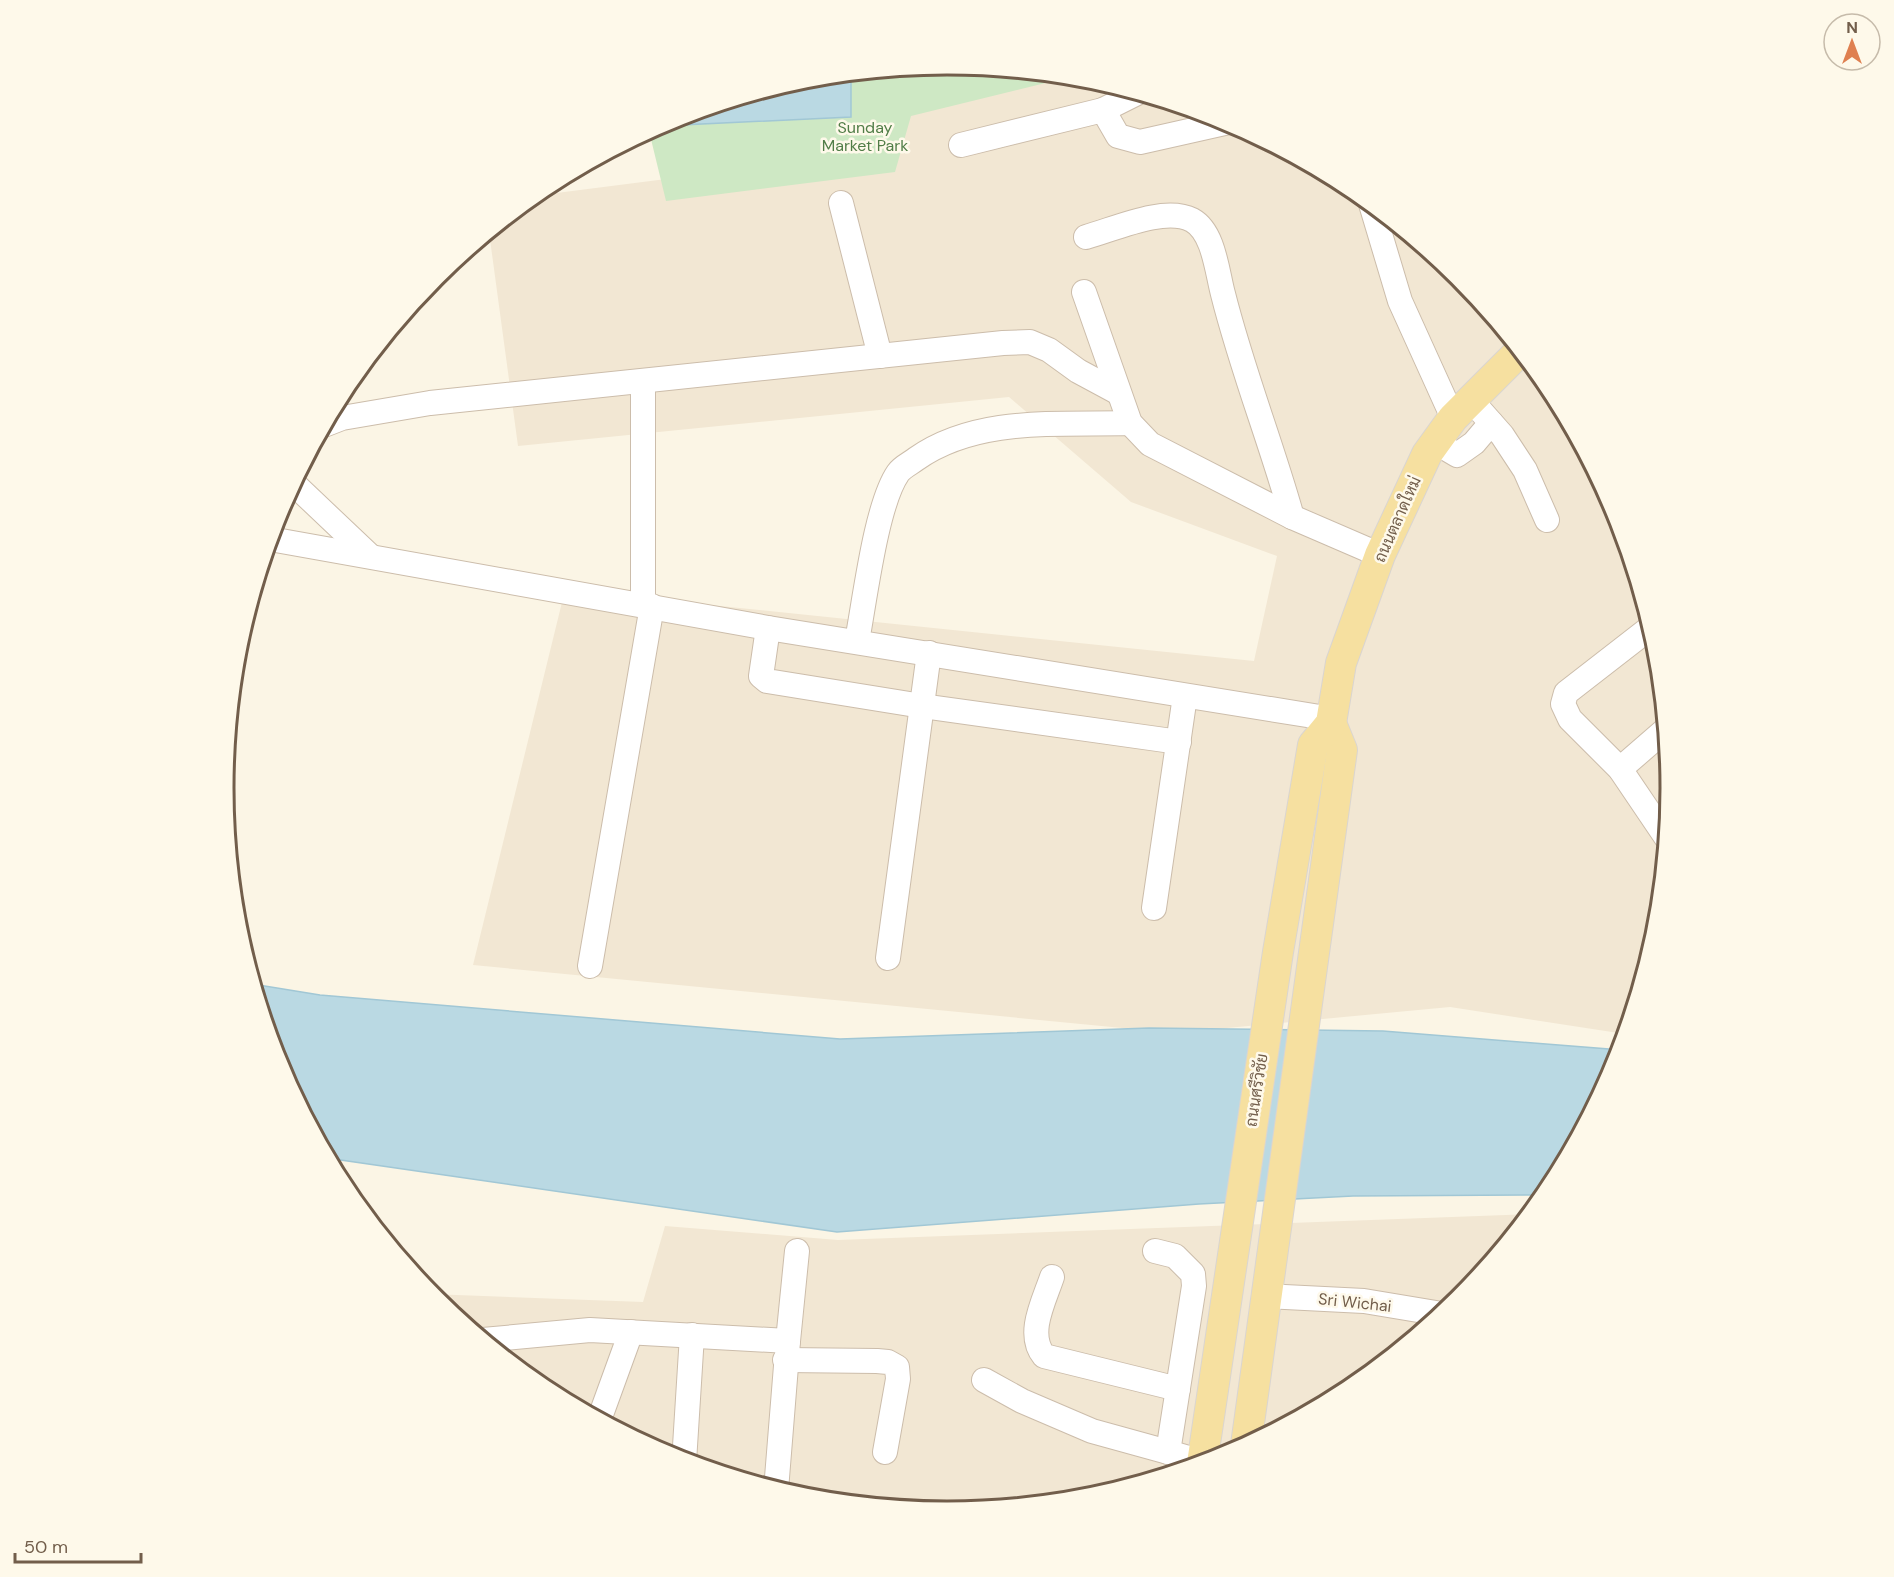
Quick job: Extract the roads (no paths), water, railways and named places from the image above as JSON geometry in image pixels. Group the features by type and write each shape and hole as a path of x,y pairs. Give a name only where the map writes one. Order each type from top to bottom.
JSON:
{"main road":[{"name":"ถนนตลาดใหม่","path":"1331,721 1341,663 1380,555 1427,454 1462,409 1515,356"},
{"name":"ถนนศรีวิชัย","path":"1203,1454 1278,951 1313,745 1331,721"},
{"path":"1247,1435 1311,961 1342,750 1331,721"}],"street":[{"path":"961,145 1103,110 1127,98"},
{"path":"1103,110 1118,136 1140,142 1212,126"},
{"path":"841,203 880,356"},
{"path":"1086,237 1163,215 1180,215 1195,222 1209,242 1239,358 1292,517"},
{"path":"1375,218 1400,301 1462,409 1491,423 1525,470 1547,520"},
{"path":"1084,292 1117,392 1130,423 1150,444 1292,517 1380,555"},
{"path":"336,420 430,403 1030,342 1049,350 1078,371 1117,392"},
{"path":"590,966 647,605 643,382"},
{"path":"857,641 888,493 899,471 929,449 979,430 1014,426 1130,423"},
{"path":"1436,442 1457,455 1474,443 1491,423"},
{"path":"300,489 371,556"},
{"path":"278,540 768,628 1331,721"},
{"path":"768,628 761,676 767,681 922,706 1179,742"},
{"path":"1643,635 1566,693 1563,704 1570,719 1620,769 1659,827"},
{"path":"888,958 929,653"},
{"path":"1154,908 1185,696"},
{"path":"1620,769 1658,736"},
{"path":"777,1481 797,1251"},
{"path":"1155,1251 1175,1256 1193,1274 1168,1452"},
{"path":"1052,1277 1034,1335 1037,1347 1044,1356 1178,1389"},
{"name":"Sri Wichai","path":"1267,1296 1364,1301 1431,1312"},
{"path":"494,1339 590,1330 692,1335 787,1351 888,1362 897,1367 898,1379 885,1452"},
{"path":"602,1412 631,1332"},
{"path":"685,1452 692,1335"},
{"path":"984,1380 1022,1401 1092,1431 1190,1459"}],"water":[{"path":"851,82 851,117 686,125 762,99"},
{"path":"262,985 320,995 840,1039 1149,1028 1383,1031 1611,1049 1587,1104 1565,1145 1533,1195 1353,1196 1199,1204 837,1232 338,1160 307,1104 288,1062"}],"park label":[{"name":"Sunday Market Park","path":"865,136"}]}
